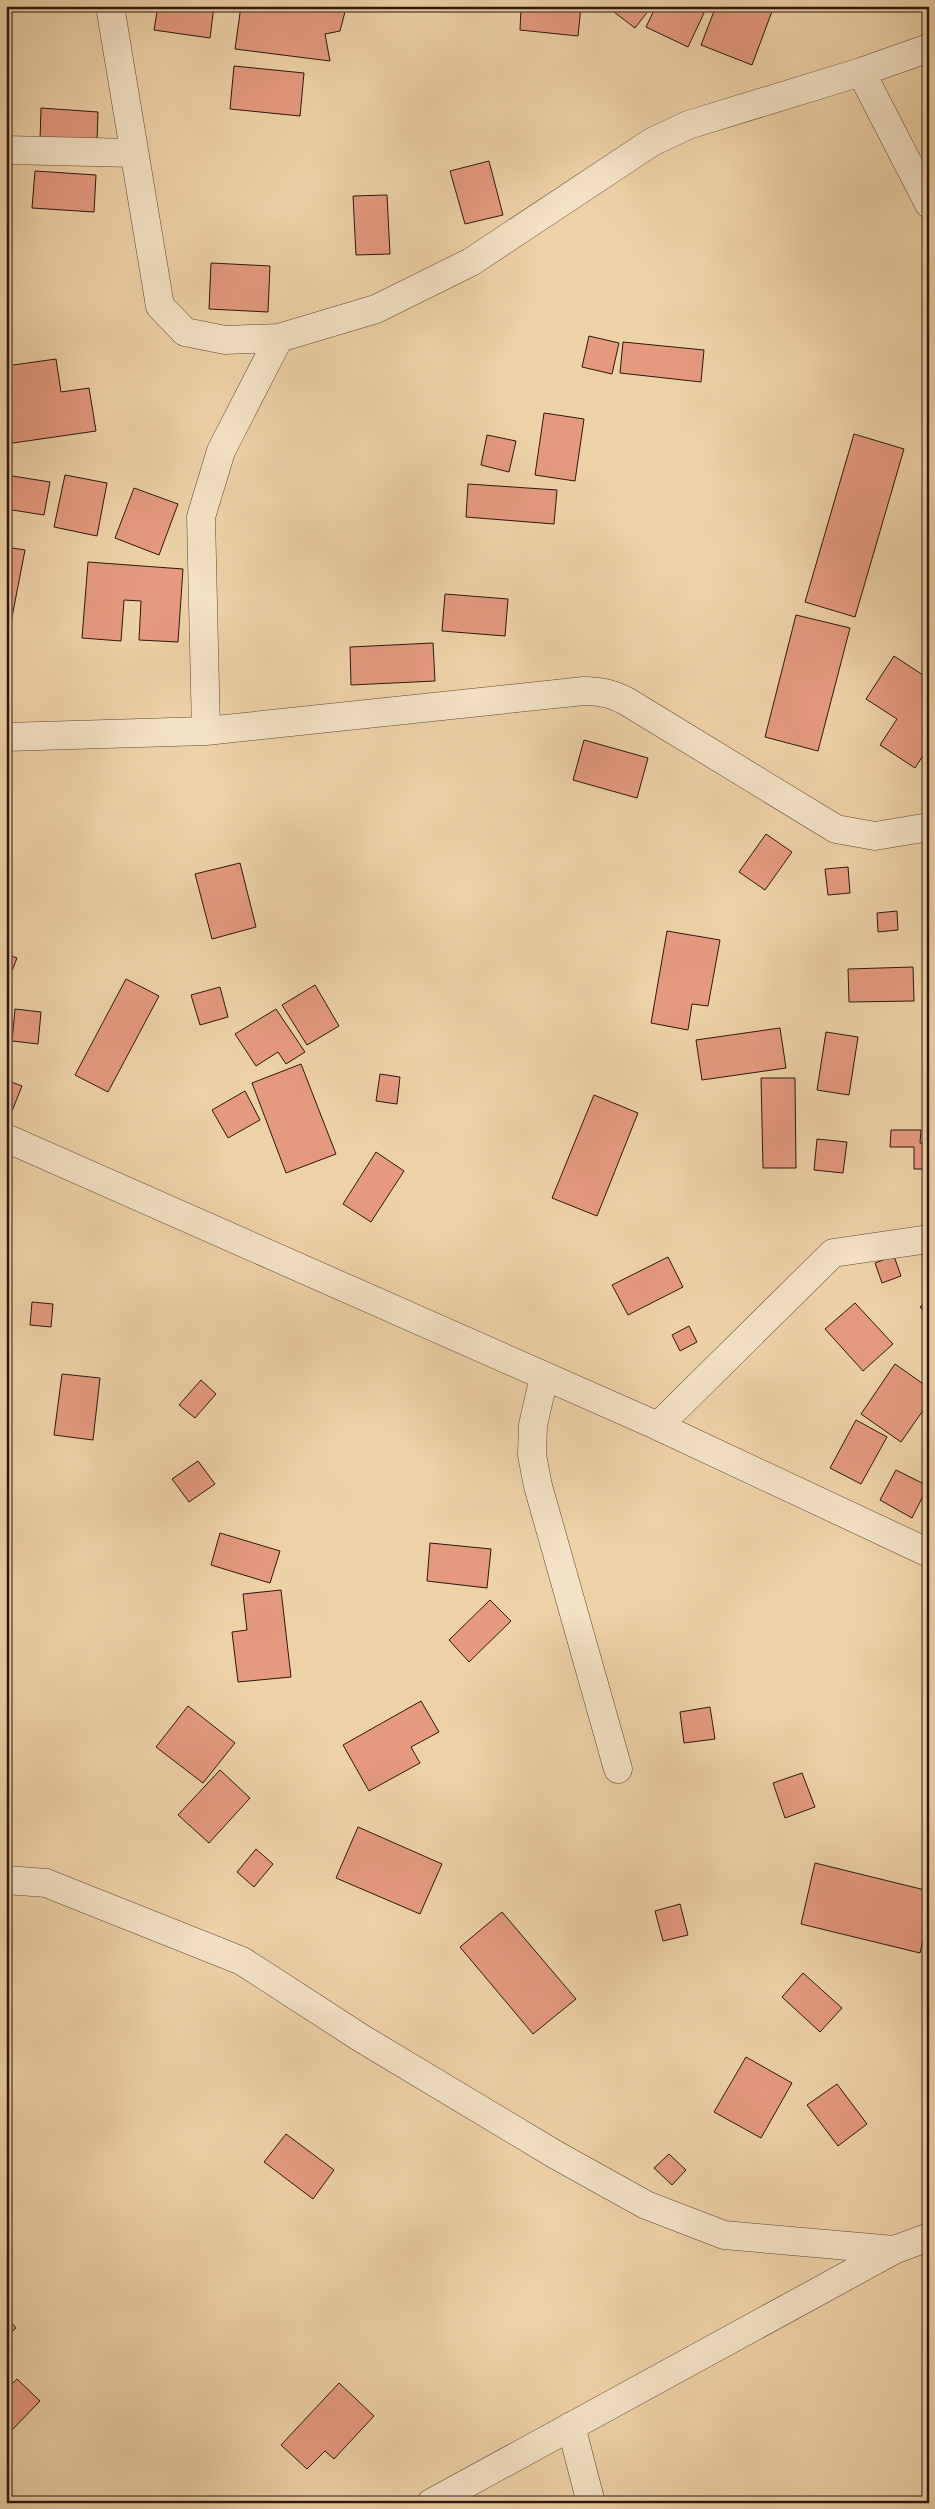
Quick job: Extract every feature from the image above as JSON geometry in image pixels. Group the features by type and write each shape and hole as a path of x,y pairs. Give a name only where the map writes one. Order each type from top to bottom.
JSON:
{"street":[{"path":"110,6 160,306 185,332 225,340 279,338 376,309 471,262 652,142 688,125 861,72 929,48"},
{"path":"861,72 929,204"},
{"path":"6,150 134,153"},
{"path":"206,731 201,517 221,451 279,338"},
{"path":"6,737 206,731 598,691 609,693 626,702 836,828 875,836 929,827"},
{"path":"6,1138 658,1426 929,1553"},
{"path":"658,1426 833,1253 929,1239"},
{"path":"544,1377 533,1426 532,1455 538,1486 618,1768"},
{"path":"6,1880 46,1883 242,1961 361,2038 547,2150 646,2205 724,2235 894,2250"},
{"path":"430,2503 894,2250 929,2237"},
{"path":"571,2426 591,2503"}],"building":[{"path":"158,6 214,6 210,38 154,30"},
{"path":"241,6 346,8 340,31 325,34 330,61 235,49"},
{"path":"514,6 581,6 578,36 520,30 521,7"},
{"path":"606,6 652,6 635,28"},
{"path":"656,6 689,6 704,13 688,47 646,27"},
{"path":"716,6 774,6 752,65 701,45"},
{"path":"234,66 304,73 300,116 230,109"},
{"path":"41,108 98,112 97,143 40,141"},
{"path":"489,161 503,215 465,224 450,171"},
{"path":"35,171 96,175 94,212 32,208"},
{"path":"387,195 390,254 356,255 353,196"},
{"path":"211,263 270,266 268,312 209,309"},
{"path":"589,336 619,343 612,374 582,367"},
{"path":"623,342 704,350 701,382 620,373"},
{"path":"56,359 61,392 89,388 96,431 6,444 6,366"},
{"path":"544,413 584,419 575,481 535,475"},
{"path":"854,434 904,449 855,617 805,602"},
{"path":"487,435 516,441 509,472 481,465"},
{"path":"6,475 50,482 44,515 6,509"},
{"path":"65,475 107,483 97,536 54,527"},
{"path":"468,484 557,490 554,524 466,517"},
{"path":"134,488 178,504 159,555 115,538"},
{"path":"6,547 25,550 6,648"},
{"path":"88,562 183,569 178,642 139,640 141,601 124,600 121,641 82,638"},
{"path":"445,594 508,599 505,636 442,631"},
{"path":"796,615 850,628 818,751 765,737"},
{"path":"433,643 435,681 351,685 350,647"},
{"path":"894,656 923,675 926,667 929,669 929,752 926,751 915,768 880,745 897,719 866,699"},
{"path":"584,740 648,758 637,798 573,780"},
{"path":"766,834 792,852 765,890 739,872"},
{"path":"240,863 256,927 212,939 195,874"},
{"path":"848,867 850,893 828,895 825,869"},
{"path":"897,911 898,930 878,932 877,913"},
{"path":"667,931 720,940 708,1006 692,1004 688,1030 651,1023"},
{"path":"6,954 17,958 12,971 6,969"},
{"path":"913,967 914,1001 849,1002 848,969"},
{"path":"126,979 159,996 108,1092 75,1075"},
{"path":"315,985 339,1026 307,1045 282,1005"},
{"path":"220,987 228,1017 200,1025 191,995"},
{"path":"15,1009 41,1012 38,1044 12,1041"},
{"path":"276,1009 305,1052 286,1064 278,1052 256,1066 235,1034"},
{"path":"780,1028 786,1068 702,1080 696,1040"},
{"path":"826,1032 858,1037 849,1095 817,1090"},
{"path":"301,1064 336,1154 286,1173 252,1083"},
{"path":"380,1074 400,1077 397,1104 376,1101"},
{"path":"761,1078 795,1078 796,1168 763,1168"},
{"path":"6,1080 22,1086 8,1121 6,1120"},
{"path":"245,1091 260,1120 228,1138 212,1110"},
{"path":"594,1095 638,1113 597,1216 552,1198"},
{"path":"891,1130 921,1130 920,1143 929,1143 929,1169 914,1169 914,1147 890,1147"},
{"path":"817,1139 847,1142 843,1173 814,1170"},
{"path":"376,1152 404,1171 371,1222 343,1204"},
{"path":"894,1256 901,1276 882,1283 875,1263"},
{"path":"668,1257 683,1287 628,1315 612,1285"},
{"path":"929,1300 929,1317 920,1307"},
{"path":"32,1302 53,1304 51,1327 30,1325"},
{"path":"855,1303 893,1344 863,1371 825,1329"},
{"path":"689,1326 697,1342 680,1351 672,1335"},
{"path":"895,1364 929,1388 929,1402 901,1442 861,1414"},
{"path":"62,1374 100,1378 93,1440 54,1435"},
{"path":"201,1380 216,1394 195,1418 179,1405"},
{"path":"856,1420 887,1437 861,1484 830,1468"},
{"path":"198,1461 215,1484 189,1502 172,1479"},
{"path":"896,1470 928,1486 912,1518 880,1500"},
{"path":"220,1533 280,1551 270,1583 211,1565"},
{"path":"430,1543 491,1549 487,1588 427,1581"},
{"path":"281,1590 291,1677 238,1682 232,1632 247,1630 243,1594"},
{"path":"490,1600 511,1621 469,1662 449,1640"},
{"path":"421,1701 439,1732 411,1747 420,1763 369,1791 343,1745"},
{"path":"188,1706 235,1743 203,1783 156,1747"},
{"path":"710,1707 715,1739 684,1743 680,1712"},
{"path":"220,1770 250,1798 209,1843 178,1815"},
{"path":"802,1773 815,1807 785,1818 773,1783"},
{"path":"358,1827 442,1864 420,1914 336,1878"},
{"path":"256,1849 273,1864 254,1887 237,1872"},
{"path":"815,1863 929,1891 929,1916 920,1953 801,1924"},
{"path":"680,1904 688,1935 663,1941 655,1911"},
{"path":"502,1912 576,1999 533,2034 460,1947"},
{"path":"803,1973 842,2008 820,2032 782,1997"},
{"path":"746,2057 792,2083 761,2138 714,2112"},
{"path":"837,2084 867,2124 838,2146 807,2105"},
{"path":"286,2134 334,2170 313,2199 264,2162"},
{"path":"669,2154 686,2170 672,2185 654,2168"},
{"path":"6,2316 16,2328 6,2337"},
{"path":"17,2379 40,2401 12,2430 6,2424 6,2390"},
{"path":"339,2383 374,2416 334,2459 325,2451 307,2469 281,2445"}]}
